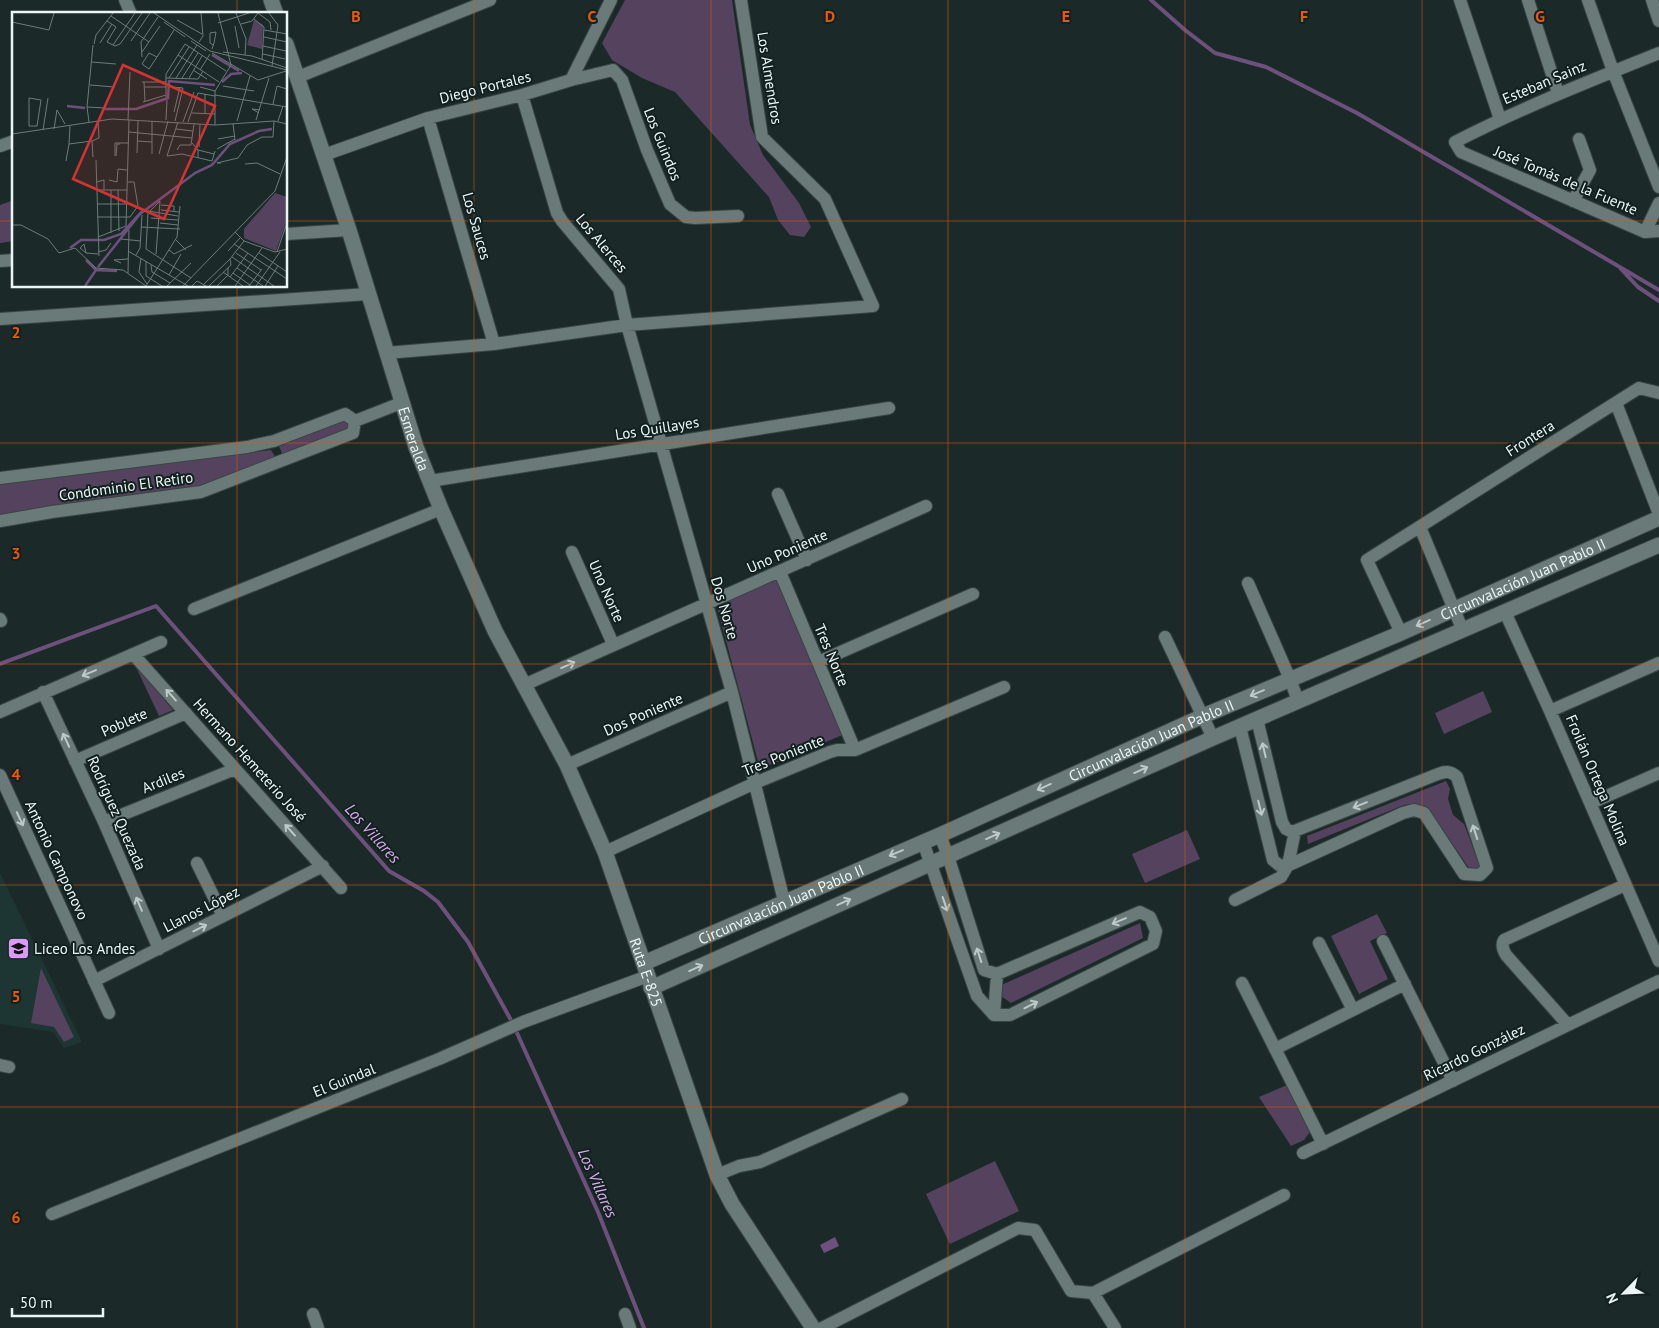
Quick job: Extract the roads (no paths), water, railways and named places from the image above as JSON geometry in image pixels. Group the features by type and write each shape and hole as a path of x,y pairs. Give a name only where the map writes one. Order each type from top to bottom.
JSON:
{"street":[{"path":"125,0 130,12"},
{"path":"271,0 275,12"},
{"path":"298,77 490,0"},
{"path":"570,80 611,0"},
{"name":"Los Almendros","path":"627,325 873,306 825,200 762,137 741,0"},
{"path":"1460,0 1500,119"},
{"path":"1528,0 1558,93"},
{"path":"1588,0 1613,71 1659,187"},
{"path":"1652,0 1659,21"},
{"name":"Esmeralda","path":"288,50 349,230 416,447 441,509 495,630 567,765 589,814"},
{"name":"Esteban Sainz","path":"1461,152 1455,142 1500,119 1558,93 1659,53"},
{"name":"Los Guindos","path":"570,80 613,70 622,80 647,150 670,204 686,217 738,216"},
{"name":"Diego Portales","path":"324,155 428,118 522,95 570,80"},
{"name":"Los Alerces","path":"522,95 557,213 619,289 627,325"},
{"name":"Los Sauces","path":"428,118 494,344"},
{"path":"1573,201 1590,170 1579,139"},
{"path":"0,146 12,141"},
{"name":"José Tomás de la Fuente","path":"1461,152 1645,232 1659,231"},
{"path":"1645,232 1659,203"},
{"path":"288,234 349,230"},
{"path":"0,318 368,294"},
{"path":"386,353 494,344 627,325"},
{"name":"Dos Norte","path":"627,325 732,692 784,901"},
{"name":"Frontera","path":"1401,633 1367,560 1639,388 1659,393"},
{"name":"Condominio El Retiro","path":"355,421 401,403"},
{"path":"1616,403 1659,514"},
{"name":"Los Quillayes","path":"430,481 889,408"},
{"name":"Condominio El Retiro","path":"0,478 247,447 274,442 345,414 355,421"},
{"name":"Condominio El Retiro","path":"0,521 201,492 353,433 355,421"},
{"path":"274,442 282,461"},
{"path":"778,494 807,560"},
{"name":"Uno Poniente","path":"524,685 926,506"},
{"path":"194,609 441,509"},
{"name":"Circunvalación Juan Pablo II","path":"648,976 784,901 940,835 1202,716 1401,633 1659,518"},
{"path":"1420,527 1462,631"},
{"name":"Circunvalación Juan Pablo II","path":"648,976 932,863 1213,738 1659,545"},
{"name":"Uno Norte","path":"572,552 613,644"},
{"name":"Tres Norte","path":"780,572 855,750"},
{"path":"1248,584 1298,701"},
{"path":"818,662 973,594"},
{"name":"Froilán Ortega Molina","path":"1505,612 1659,961"},
{"path":"1165,637 1213,738"},
{"path":"0,712 161,642"},
{"name":"Hermano Hemeterio José","path":"133,654 341,888"},
{"path":"1550,711 1659,663"},
{"name":"Tres Poniente","path":"605,852 755,783 830,752 855,750 1004,687"},
{"name":"Rodríguez Quezada","path":"44,692 104,822 158,949"},
{"name":"Dos Poniente","path":"567,765 732,692"},
{"name":"Poblete","path":"75,761 186,712"},
{"path":"1240,727 1272,860 1279,865 1288,865 1414,810 1424,812 1464,874 1480,876 1487,868 1457,777 1449,772 1438,774 1295,831 1292,832 1286,829 1282,822 1257,719"},
{"name":"Ardiles","path":"104,822 235,768"},
{"path":"1591,804 1659,773"},
{"name":"Antonio Camponovo","path":"0,775 108,1013"},
{"name":"Ruta E-825","path":"589,814 605,852 717,1175"},
{"path":"1235,900 1281,877 1288,865 1295,831"},
{"path":"923,842 932,863 977,996 994,1015 1010,1016 1153,944 1156,931 1150,917 1140,912 997,974 984,970 940,835"},
{"path":"197,863 223,916"},
{"name":"Llanos López","path":"94,981 322,866"},
{"path":"1568,1025 1506,955 1502,944 1504,940 1625,885"},
{"path":"1384,941 1453,1081"},
{"path":"1319,942 1352,1010"},
{"path":"994,1015 997,974"},
{"name":"El Guindal","path":"52,1214 439,1059 523,1022 648,976"},
{"name":"Ricardo González","path":"1303,1153 1659,981"},
{"path":"1242,982 1323,1144"},
{"path":"1275,1049 1405,984"},
{"path":"813,1328 732,1204 717,1175 739,1166 760,1162 902,1099"},
{"path":"822,1328 1018,1228 1035,1230 1071,1291 1093,1293 1284,1195"},
{"path":"1093,1293 1115,1328"},
{"path":"313,1314 318,1328"},
{"path":"626,1314 630,1328"}],"waterway":[{"path":"1151,0 1215,53 1266,67 1357,113 1659,290"},
{"path":"1621,269 1638,287 1659,301"},
{"name":"Los Villares","path":"0,664 156,606 389,871 424,891 438,902 468,942 512,1022 598,1212 644,1328"}],"place":[{"name":"Liceo Los Andes","path":"18,948"}]}
